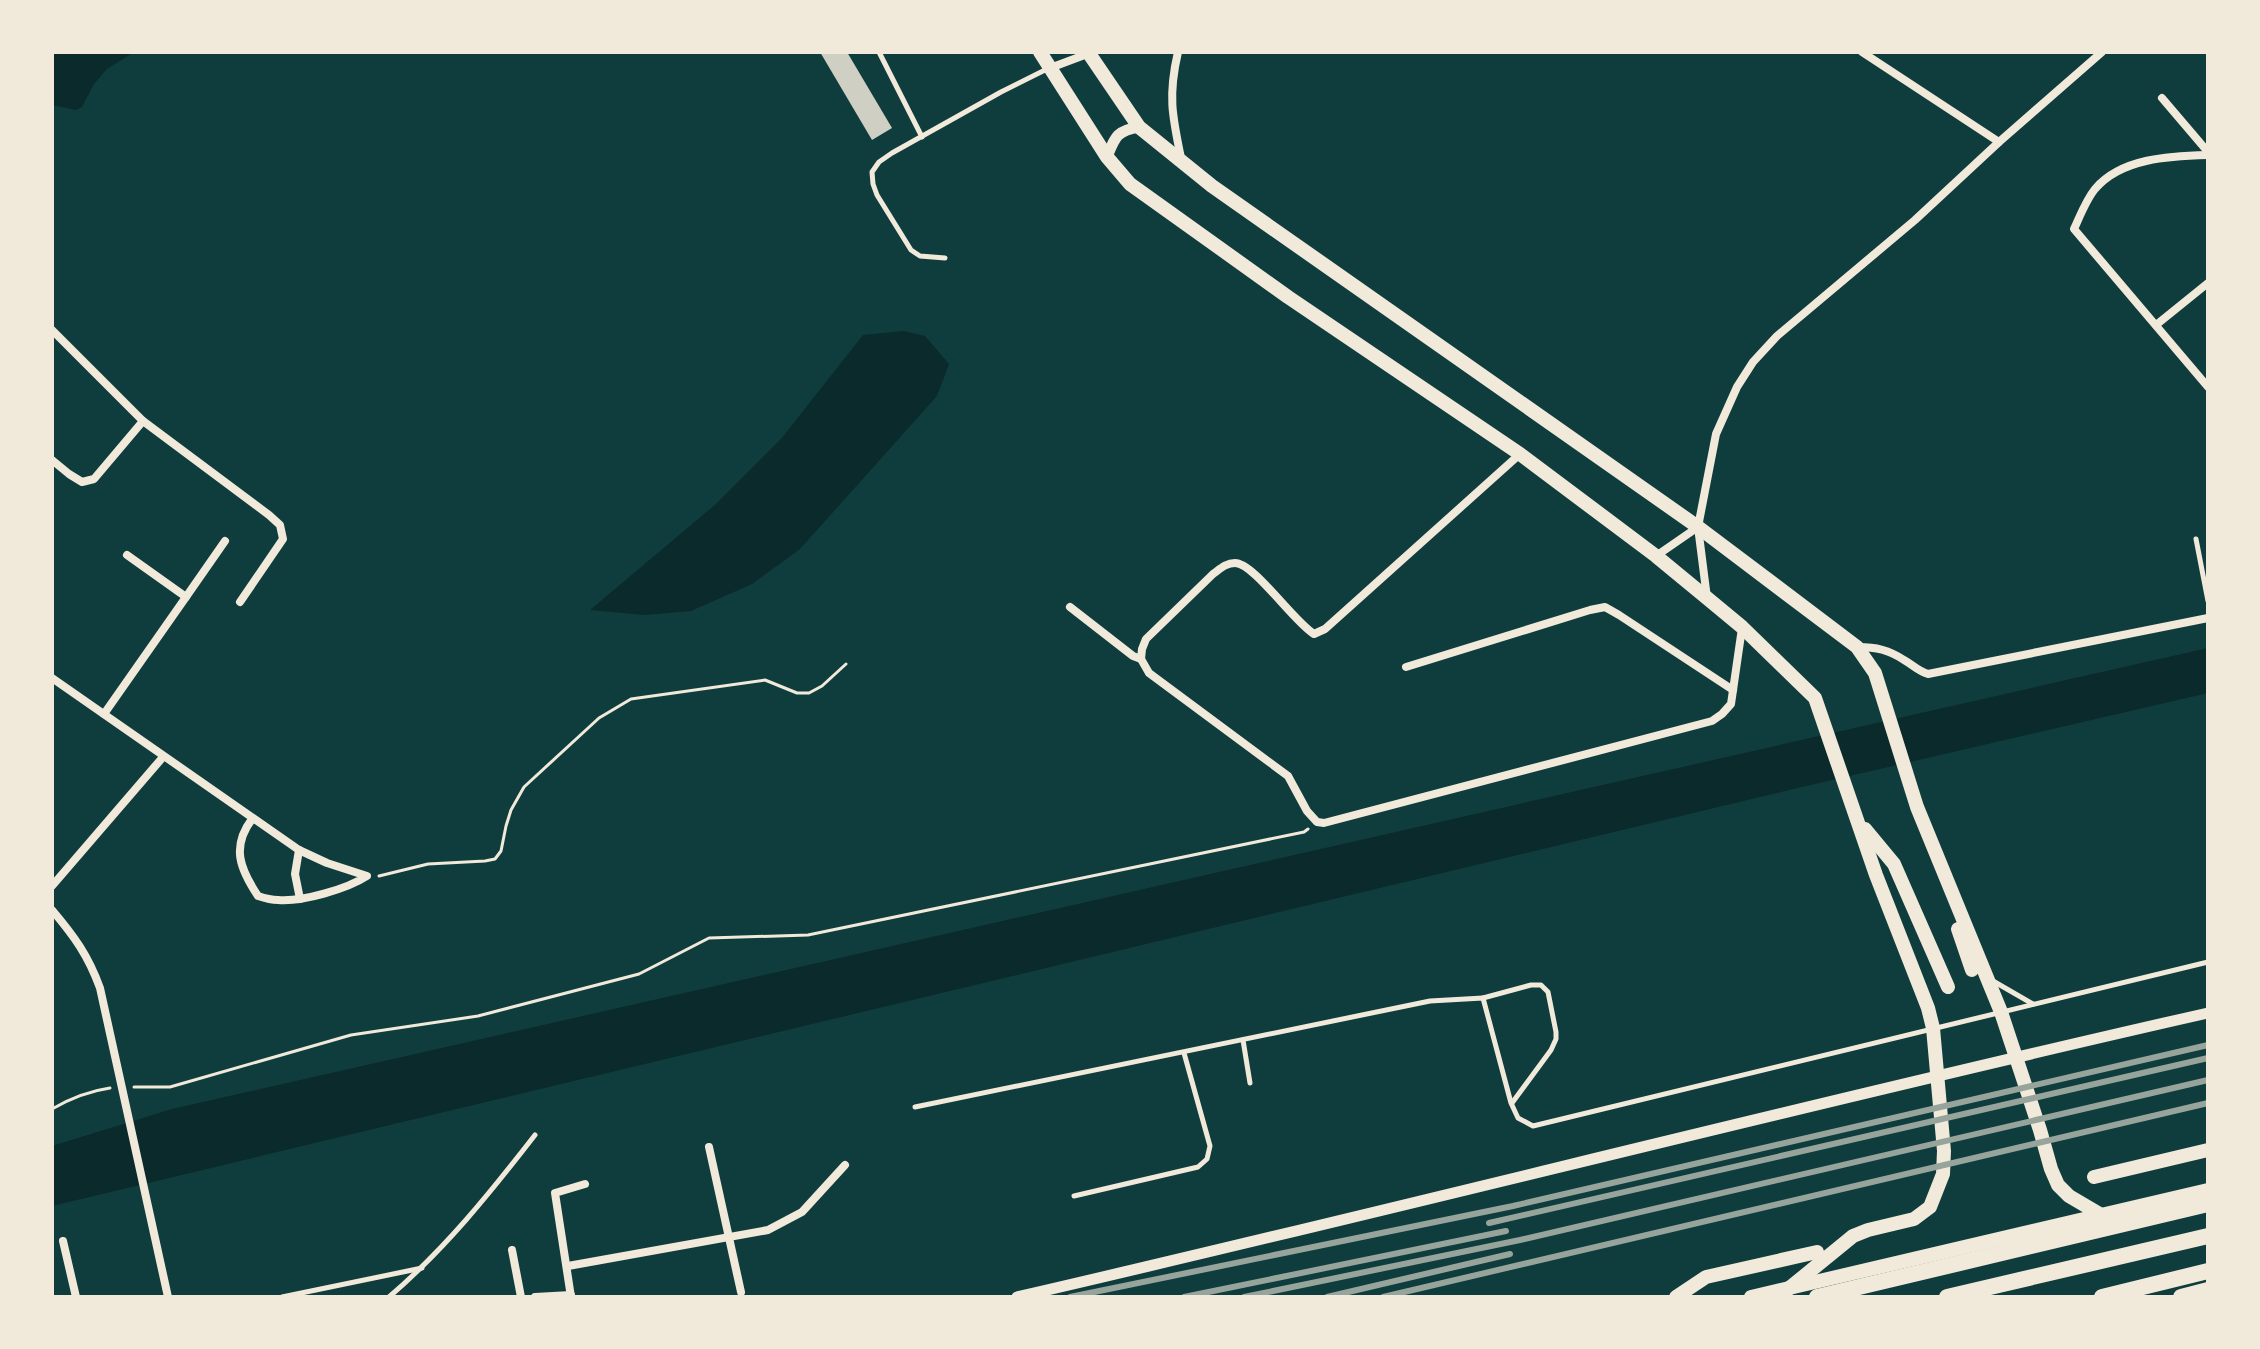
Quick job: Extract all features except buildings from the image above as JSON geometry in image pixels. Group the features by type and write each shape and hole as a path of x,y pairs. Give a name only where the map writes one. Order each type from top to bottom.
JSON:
{"highway":[{"path":"1817,1297 2208,1204"},
{"path":"1947,1297 2208,1236"},
{"path":"2102,1297 2208,1271"},
{"path":"2181,1297 2208,1290"}],"main road":[{"path":"1040,52 1107,157 1130,184 1288,297 1520,454 1656,556 1742,627 1815,698 1876,875 1928,1008 1933,1028 1944,1151 1943,1174 1930,1207 1914,1219 1853,1236 1787,1290"},
{"path":"1090,53 1139,127 1181,162 1698,527 1857,647 1875,673 1972,970"},
{"path":"1917,807 2001,1012 2058,1185 2069,1196 2103,1216"},
{"path":"1860,822 1894,864 1948,987"},
{"path":"2094,1177 2208,1150"},
{"path":"1751,1297 2208,1190"},
{"path":"1676,1297 1706,1277 1817,1252"}],"street":[{"path":"1178,52 1170,102 1181,162"},
{"path":"1862,52 1999,142"},
{"path":"1707,598 1698,527 1716,434 1737,387 1753,362 1777,336 1915,220 2102,52"},
{"path":"1050,68 1090,53"},
{"path":"2162,98 2208,153"},
{"path":"1107,157 1115,138 1124,130 1139,127"},
{"path":"2208,153 2140,162 2108,175 2093,191 2074,229 2208,387"},
{"path":"2156,325 2208,283"},
{"path":"52,330 143,421 280,525 283,539 240,602"},
{"path":"52,460 82,482 94,479 143,421"},
{"path":"1520,454 1325,629 1314,634 1302,627 1251,570 1236,563 1225,565 1213,574 1146,639 1141,659 1149,673 1288,776 1307,811 1317,822 1324,823 1712,721 1731,704 1742,627"},
{"path":"1656,556 1698,527"},
{"path":"104,714 225,541"},
{"path":"127,555 186,597"},
{"path":"1070,607 1141,659"},
{"path":"1406,667 1605,607 1733,690"},
{"path":"1857,647 1887,650 1918,671 1928,674 2208,618"},
{"path":"52,678 299,850 367,876"},
{"path":"52,886 163,757"},
{"path":"252,819 241,833 240,857 245,877 258,896 279,900 300,899 357,883 367,876"},
{"path":"299,850 295,874 300,899"},
{"path":"52,910 77,939 91,963 100,988 168,1297"},
{"path":"1017,1297 1936,1075 2208,1013"},
{"path":"709,1147 741,1292"},
{"path":"568,1266 768,1230 802,1212 845,1165"},
{"path":"535,1297 571,1296 555,1193 585,1184"},
{"path":"63,1241 76,1297"},
{"path":"512,1250 521,1297"}],"lane":[{"path":"879,52 922,137"},
{"path":"945,258 920,256 911,250 877,195 872,172 879,162 1026,78 1050,68"},
{"path":"2196,539 2208,601"},
{"path":"1483,998 1511,1103 1518,1118 1533,1126 2208,962"},
{"path":"1988,979 2033,1004"},
{"path":"915,1107 1430,1001 1483,998 1541,985 1548,992 1556,1039 1511,1103"},
{"path":"1243,1040 1250,1083"},
{"path":"1074,1196 1198,1167 1207,1159 1210,1146 1184,1053"},
{"path":"389,1297 423,1268 485,1199 535,1135"},
{"path":"282,1297 423,1268"}],"path":[{"path":"367,876 380,876 428,864 495,859 501,851 511,810 524,787 599,718 631,699 765,680 797,693 809,693 822,686 846,664"},
{"path":"52,1109 69,1099 96,1090 170,1087 351,1035 478,1016 639,974 709,938 808,935 1304,832 1317,822"}],"water":[{"path":"52,52 134,52 107,69 94,84 82,107 76,110 52,105"},
{"path":"904,331 925,336 949,364 937,396 800,549 752,584 691,611 645,615 590,610 716,504 781,439 863,335"},
{"path":"2208,648 2208,693 1789,790 52,1206 52,1146 172,1109"}],"railway":[{"path":"1070,1297 1513,1206 2208,1045"},
{"path":"1489,1223 2208,1058"},
{"path":"1244,1297 1520,1240 2208,1080"},
{"path":"1383,1297 2208,1103"},
{"path":"1184,1297 1506,1231"},
{"path":"1327,1297 1510,1254"}]}
